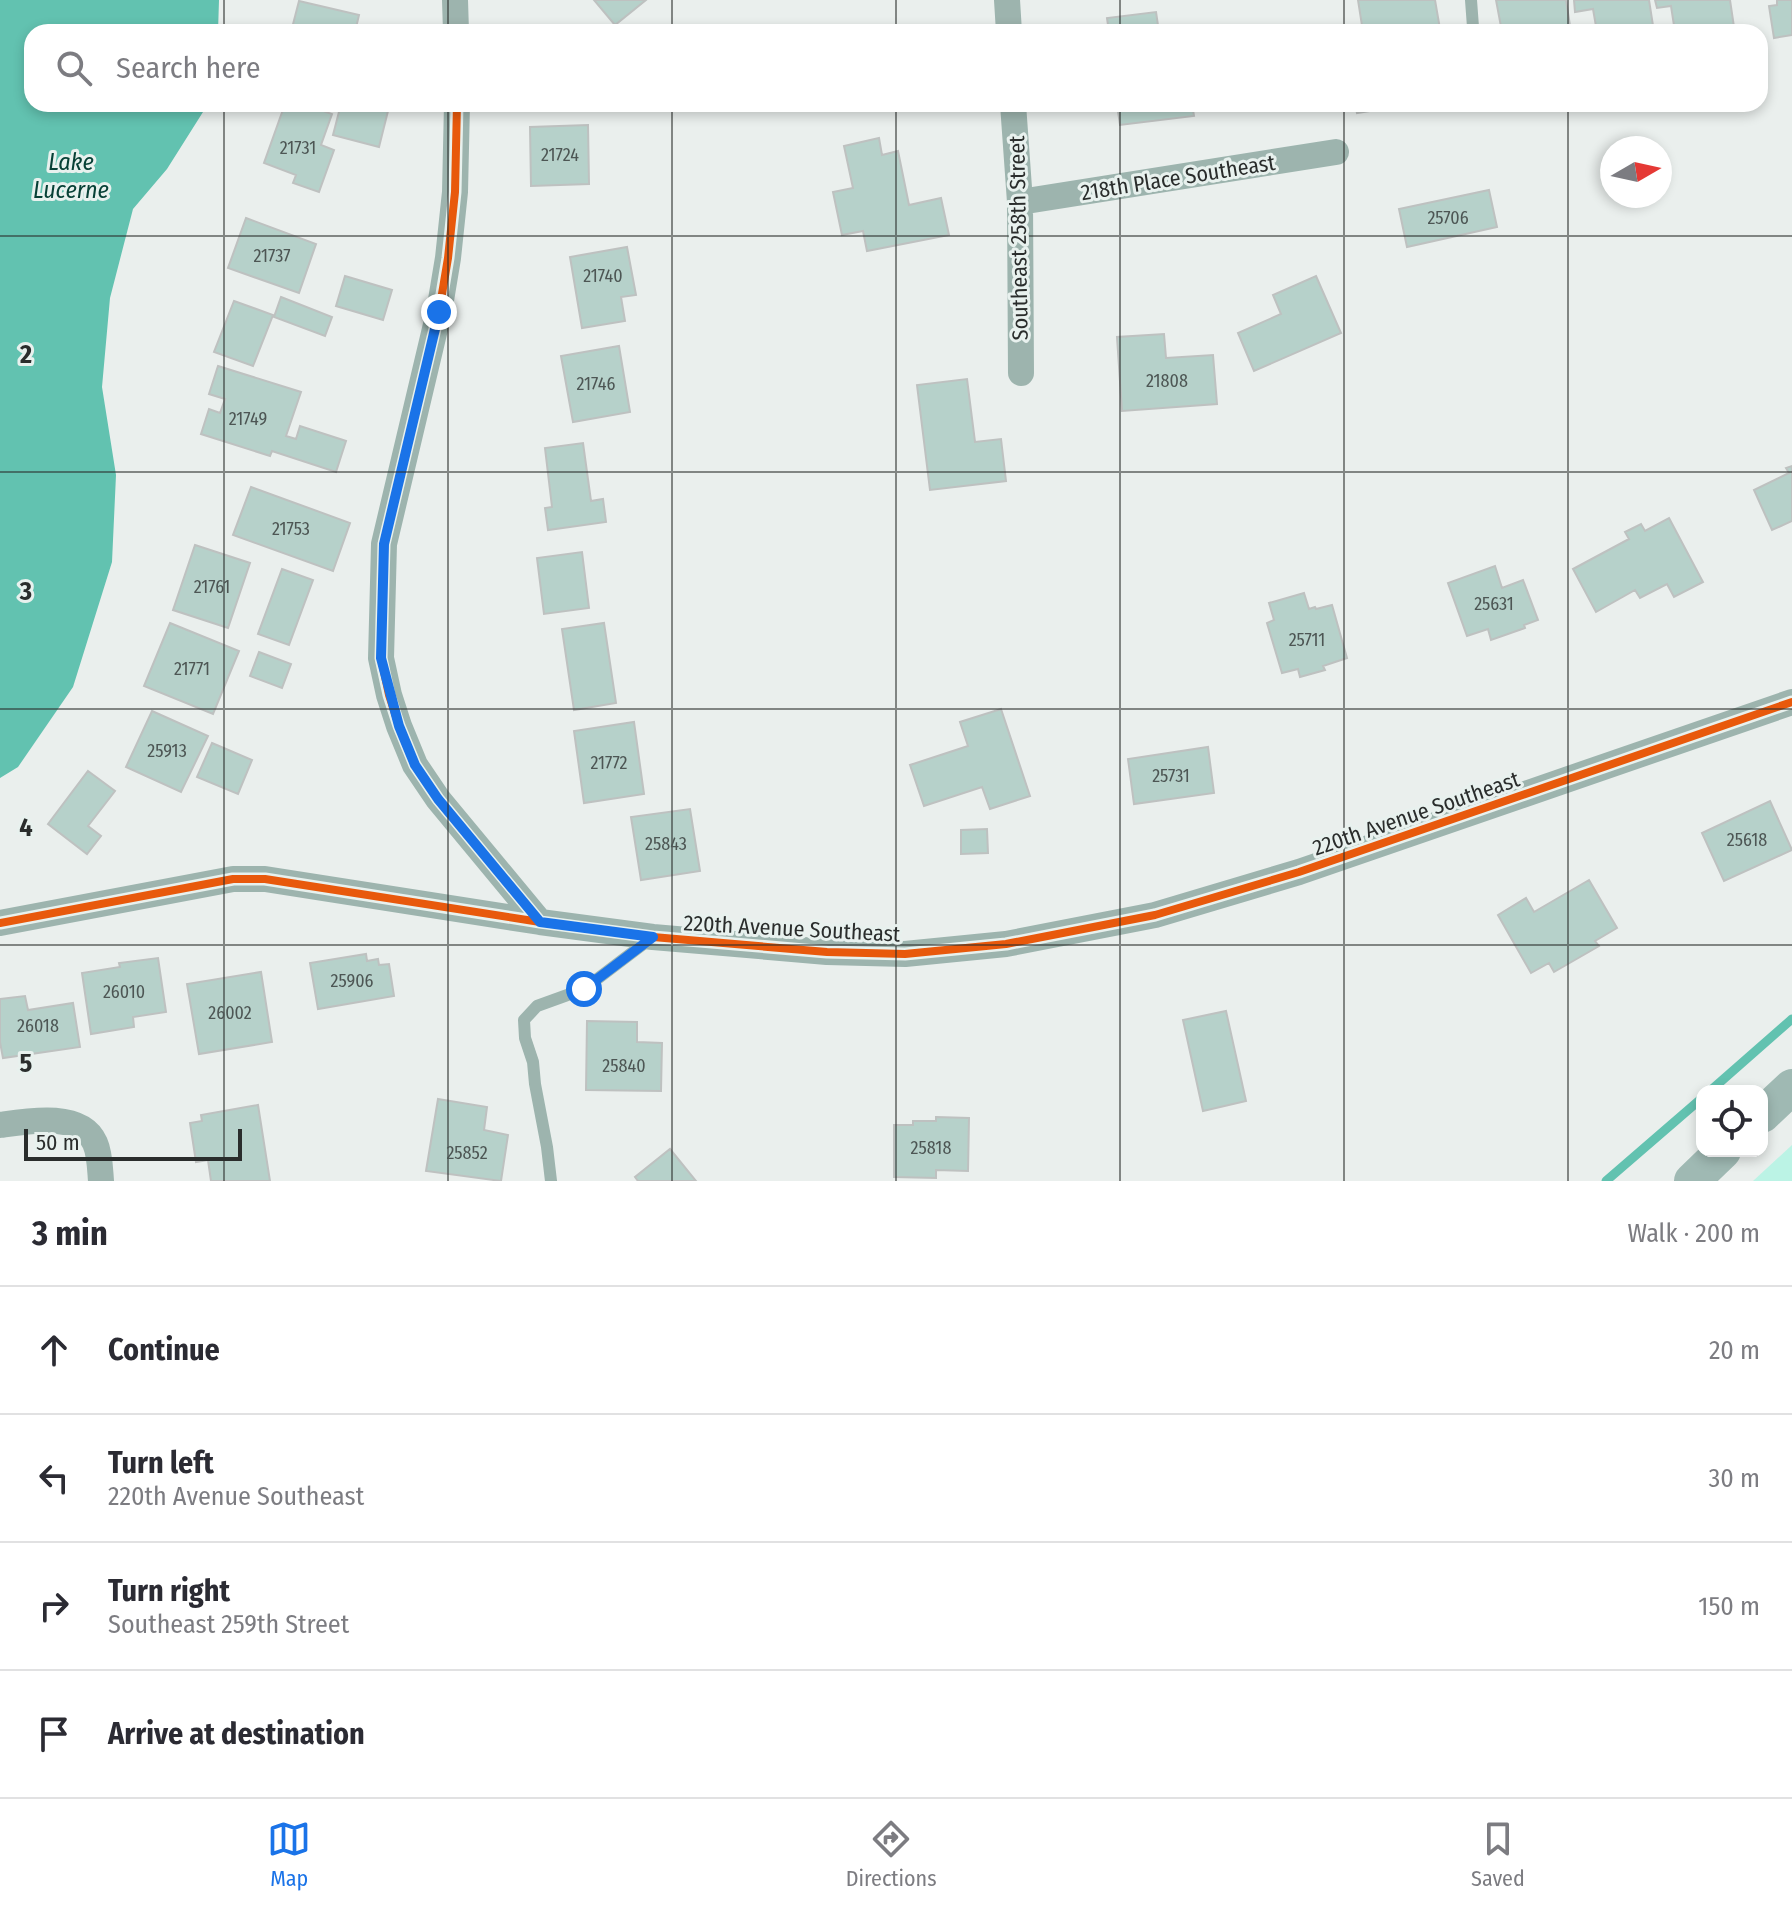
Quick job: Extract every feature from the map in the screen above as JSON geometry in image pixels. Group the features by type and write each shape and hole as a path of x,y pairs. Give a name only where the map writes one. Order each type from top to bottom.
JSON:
{"street":[{"path":"455,0 456,24"},
{"path":"1007,0 1008,24"},
{"path":"457,112 455,192 439,312 384,544 381,658 399,726 415,765 438,799 540,922"},
{"name":"Southeast 258th Street","path":"1014,112 1020,202 1021,373"},
{"name":"218th Place Southeast","path":"1020,202 1336,152"},
{"name":"220th Avenue Southeast","path":"0,923 233,879 265,879 653,937 827,952 905,954 1006,944 1140,918 1299,872 1792,702"},
{"path":"1768,1109 1792,1087"},
{"path":"0,1125 43,1119 84,1128 95,1142 101,1181"},
{"path":"1692,1181 1717,1157"}],"lane":[{"path":"1471,0 1473,24"},
{"path":"551,1181 524,1020 537,1006 584,989 653,937"}],"shaded area":[{"path":"1792,1145 1792,1181 1753,1181"}],"water":[{"name":"Lake Lucerne","path":"0,0 219,0 218,24 24,24 24,112 203,112 167,169 133,209 110,298 102,387 116,475 112,562 73,687 18,767 0,778"}],"building":[{"path":"594,0 646,0 616,24"},
{"path":"1358,0 1435,0 1439,24 1362,24"},
{"path":"1496,0 1566,0 1570,24 1500,24"},
{"path":"1574,0 1649,0 1653,24 1596,24 1593,9 1575,12"},
{"path":"1655,0 1730,0 1734,24 1674,24 1671,6 1657,8"},
{"path":"1777,0 1792,0 1792,35 1774,38 1769,6 1777,5"},
{"path":"299,1 359,15 357,24 293,24"},
{"path":"1156,12 1158,24 1108,24 1107,18"},
{"path":"282,112 332,114 321,145 334,150 319,192 293,183 296,175 264,163"},
{"path":"339,112 388,112 379,147 333,135"},
{"path":"1118,112 1193,112 1194,116 1120,125"},
{"path":"588,125 589,184 531,186 530,127"},
{"path":"879,138 882,155 898,151 909,205 941,198 949,235 867,251 863,231 842,235 833,192 853,188 844,146"},
{"path":"1489,190 1497,227 1407,247 1399,209"},
{"path":"246,218 316,244 299,293 228,268"},
{"path":"627,247 636,295 621,297 625,321 582,328 570,257"},
{"path":"345,276 392,290 383,320 336,306"},
{"path":"1316,276 1341,333 1254,371 1238,333 1281,314 1273,295"},
{"path":"281,297 332,317 325,336 274,317"},
{"path":"234,301 273,315 253,366 214,352"},
{"path":"1164,334 1166,358 1213,355 1217,404 1122,411 1117,337"},
{"path":"619,346 630,412 573,422 561,356"},
{"path":"218,366 301,392 286,436 296,439 300,426 346,441 336,472 272,451 270,456 201,434 209,409 220,413 225,399 209,394"},
{"path":"967,379 975,442 1001,439 1006,481 930,490 917,385"},
{"path":"583,443 591,501 603,499 606,522 548,530 545,508 552,507 545,448"},
{"path":"1792,466 1792,521 1772,530 1754,490 1789,473 1786,468"},
{"path":"251,487 350,523 333,571 233,535"},
{"path":"1669,518 1703,582 1674,597 1667,584 1640,598 1635,590 1596,612 1573,569 1629,539 1625,532 1641,524 1645,531"},
{"path":"195,545 250,563 228,628 173,610"},
{"path":"582,552 589,608 544,614 537,558"},
{"path":"1495,566 1502,588 1523,580 1538,620 1491,640 1488,629 1467,636 1448,583"},
{"path":"282,569 313,580 289,645 258,634"},
{"path":"1304,593 1309,609 1332,605 1347,658 1323,666 1325,670 1300,677 1298,669 1282,673 1267,623 1274,620 1269,603"},
{"path":"170,623 239,651 213,714 144,686"},
{"path":"604,623 616,703 574,710 562,629"},
{"path":"259,652 291,664 282,688 250,676"},
{"path":"1001,709 1030,796 990,809 982,787 924,806 910,765 968,746 960,722"},
{"path":"152,711 208,736 181,792 126,767"},
{"path":"634,722 644,794 584,803 574,731"},
{"path":"212,743 252,760 238,794 197,777"},
{"path":"1208,747 1214,793 1134,804 1128,759"},
{"path":"88,771 115,791 88,826 101,836 87,854 48,824"},
{"path":"1770,801 1792,850 1724,881 1702,833"},
{"path":"690,809 700,871 641,880 631,817"},
{"path":"987,829 988,853 961,854 961,830"},
{"path":"1589,880 1617,928 1595,941 1599,946 1554,972 1549,963 1531,973 1498,915 1526,898 1534,912"},
{"path":"366,954 367,961 378,959 379,965 389,964 394,996 318,1009 310,963"},
{"path":"158,958 166,1012 133,1017 134,1027 91,1034 82,973 120,967 119,963"},
{"path":"261,972 272,1042 199,1054 187,984"},
{"path":"25,996 28,1010 73,1003 80,1047 3,1058 0,999"},
{"path":"1226,1011 1246,1101 1203,1111 1183,1020"},
{"path":"587,1021 637,1022 637,1042 662,1043 661,1091 586,1090"},
{"path":"438,1099 487,1107 484,1130 508,1135 501,1181 426,1171"},
{"path":"258,1105 270,1181 211,1181 208,1160 196,1162 190,1123 202,1121 201,1115"},
{"path":"936,1117 969,1118 968,1171 936,1170 936,1178 894,1177 894,1125 936,1121"},
{"path":"670,1149 696,1181 638,1181 635,1177"}],"waterway":[{"path":"1717,1085 1792,1019"},
{"path":"1606,1181 1696,1103"}],"cycle path":[{"path":"457,112 455,192 439,312 384,544 381,658 389,695 415,765 438,799 540,922"},
{"path":"0,923 233,879 265,879 653,937 827,952 905,954 1006,944 1155,915 1299,872 1792,702"}],"route":[{"path":"439,312 384,544 381,658 389,695 415,765 438,799 540,922 653,937 584,989"}]}
